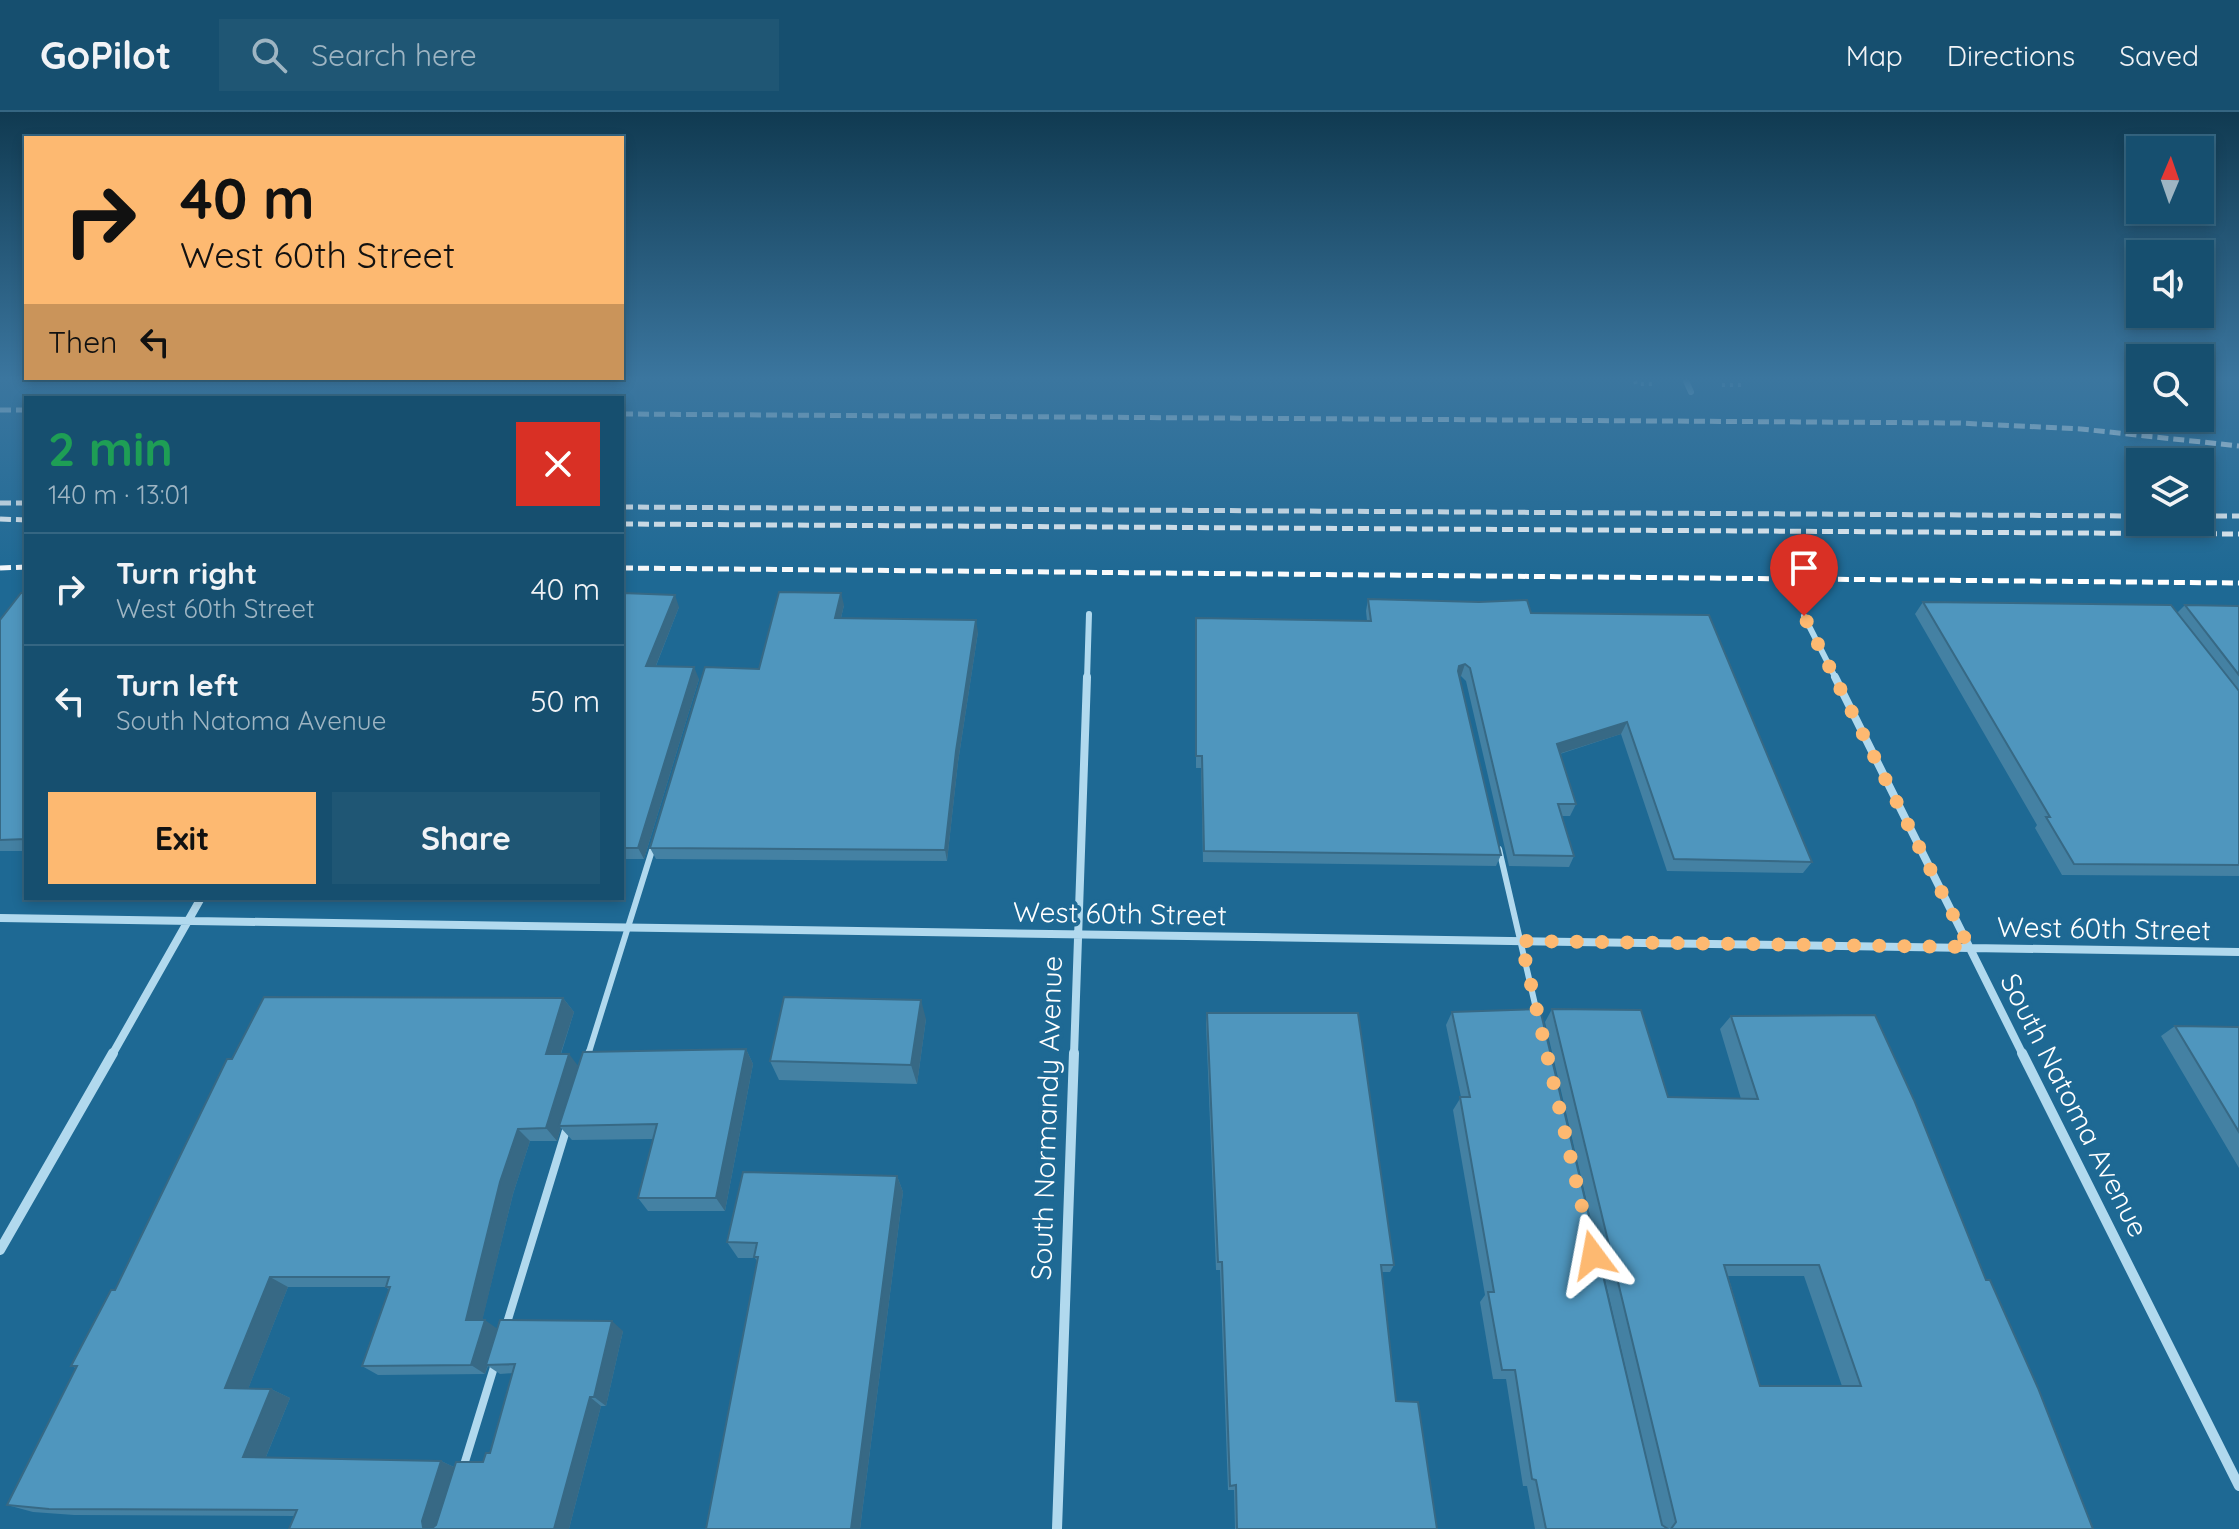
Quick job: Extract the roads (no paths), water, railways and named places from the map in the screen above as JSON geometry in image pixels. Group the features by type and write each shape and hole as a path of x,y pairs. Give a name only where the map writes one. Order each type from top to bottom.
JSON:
{"street":[{"name":"South Normandy Avenue","path":"1057,1529 1089,614"},
{"name":"South Natoma Avenue","path":"1804,616 2239,1486"},
{"path":"0,1250 200,900"},
{"name":"West 60th Street","path":"0,918 2239,952"}],"lane":[{"path":"582,1075 659,827"},
{"path":"1496,834 1540,1026"},
{"path":"505,1332 569,1120"},
{"path":"459,1484 500,1347"}],"railway":[{"path":"0,503 24,503"},
{"path":"624,507 2126,516"},
{"path":"2214,516 2239,516"},
{"path":"0,519 24,520"},
{"path":"624,524 2239,534"},
{"path":"0,568 24,567"},
{"path":"624,568 2239,583"}]}
